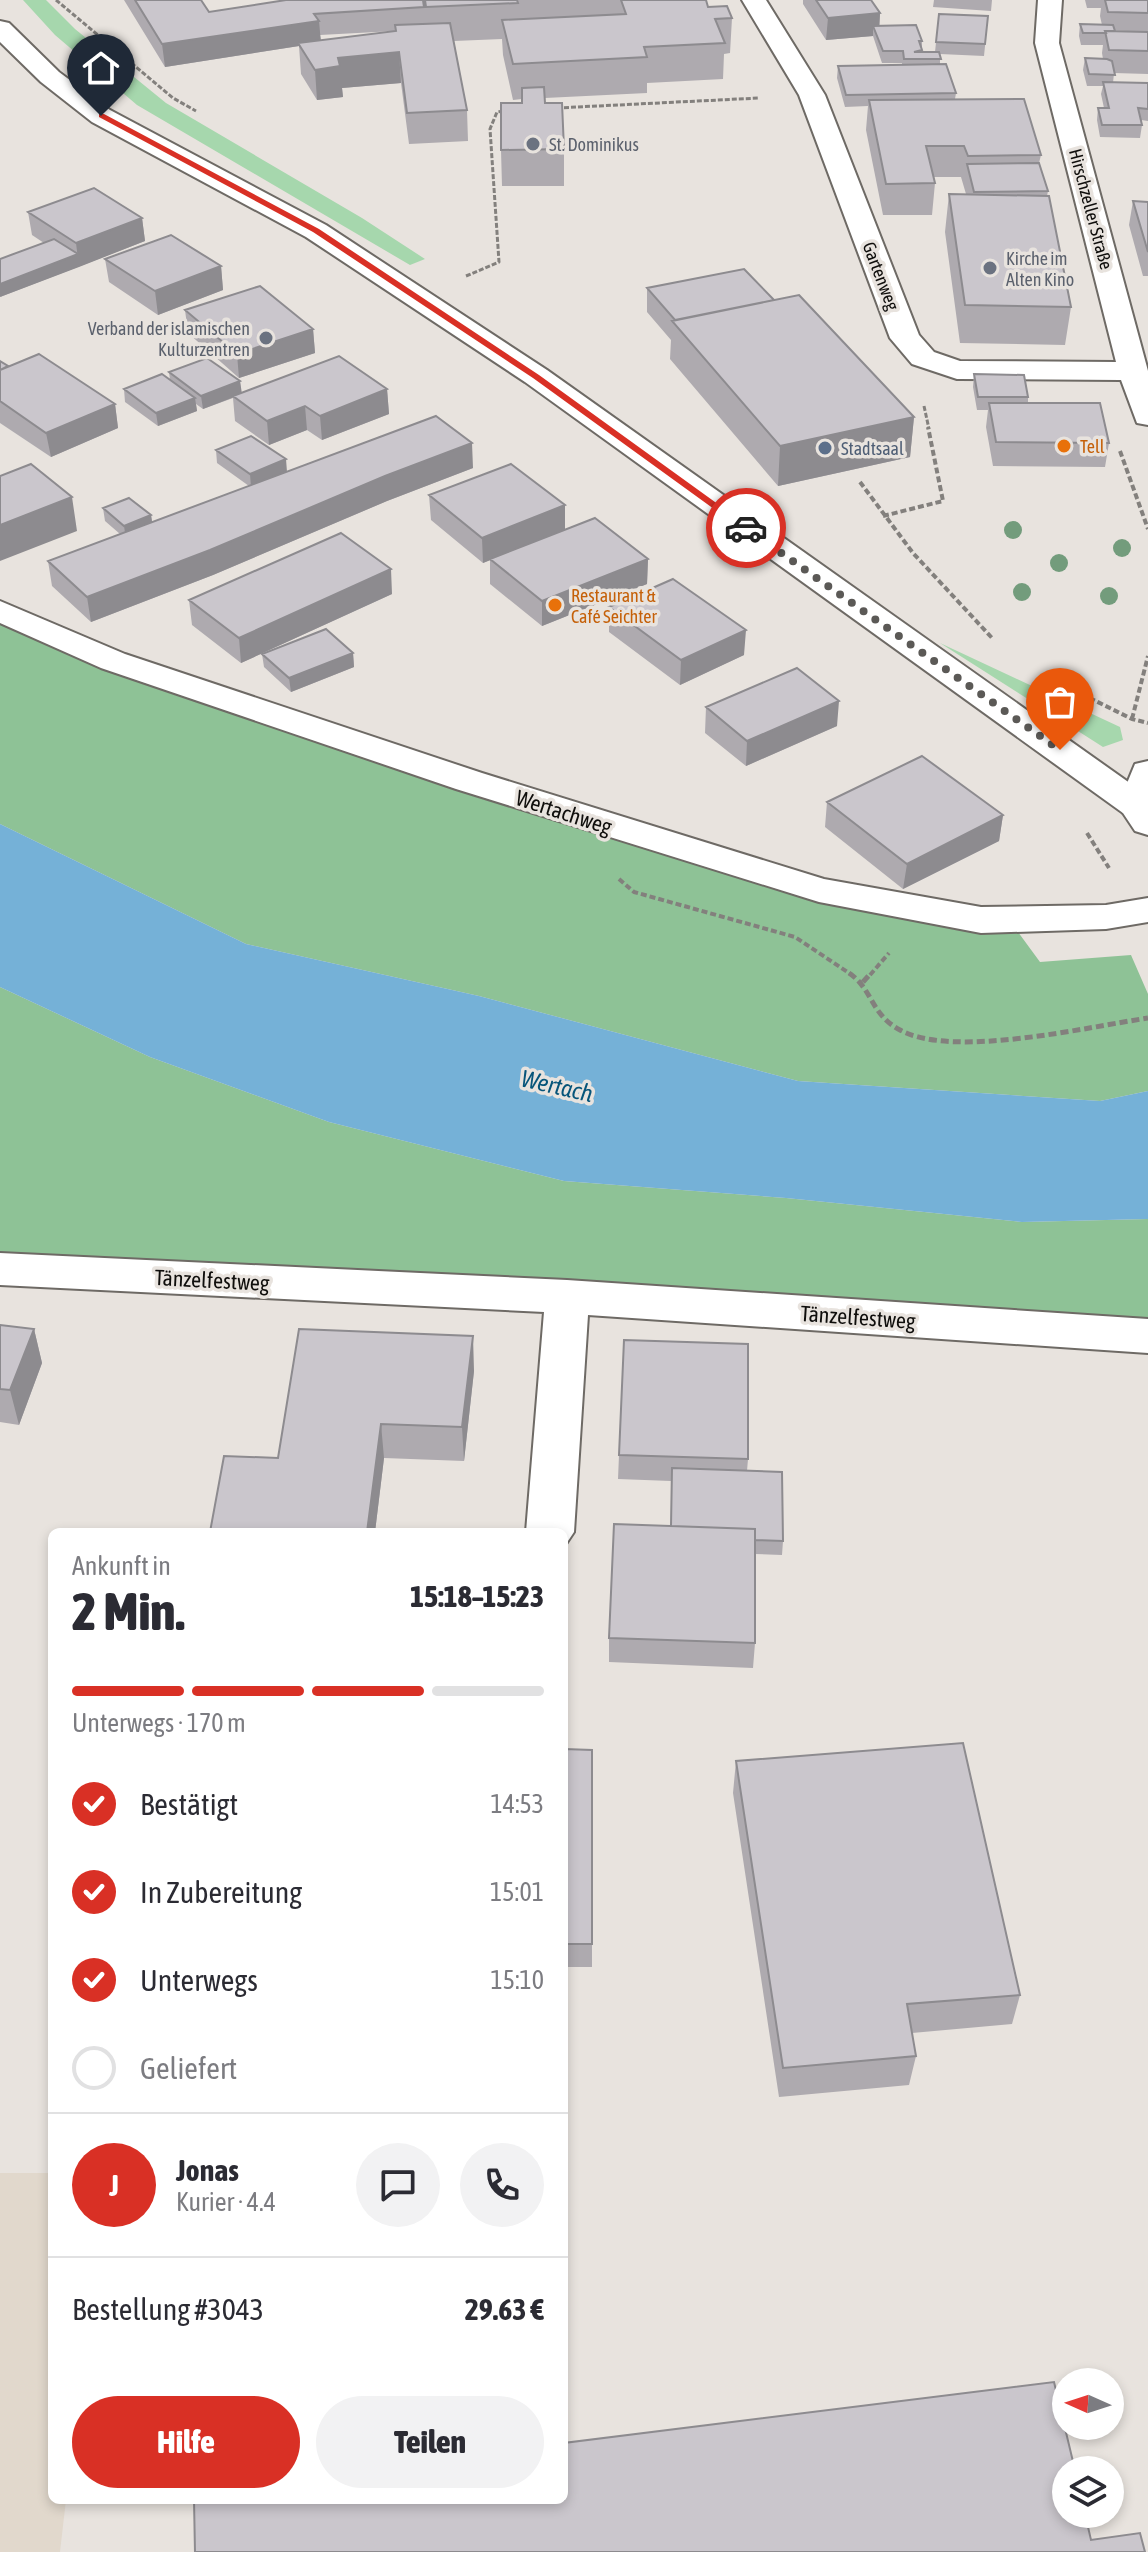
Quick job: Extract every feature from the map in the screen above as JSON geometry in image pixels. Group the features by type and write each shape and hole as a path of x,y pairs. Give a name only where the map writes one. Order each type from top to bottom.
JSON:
{"street":[{"name":"Gartenweg","path":"754,0 812,95 905,338 923,358"},
{"name":"Hirschzeller Straße","path":"1050,0 1047,43 1133,371 1148,416"},
{"path":"0,28 50,77 101,116 316,231 536,376 1144,800"},
{"path":"923,358 957,370 1133,371"},
{"name":"Wertachweg","path":"0,611 113,661 469,781 819,890 981,920 1106,917 1148,910"},
{"name":"Tänzelfestweg","path":"0,1269 567,1297 1148,1336"},
{"path":"550,1528 567,1297"}],"path":[{"path":"544,109 812,95"},
{"path":"461,278 499,262 490,129 497,112 513,111"},
{"path":"883,516 943,501 920,387 923,358"},
{"path":"860,482 913,553 1003,649"},
{"path":"1148,656 1132,719 1148,723"},
{"path":"795,937 863,982 873,1008 899,1030 930,1041 988,1041 1148,1018"}],"shaded area":[{"path":"0,2173 48,2173 48,2504 66,2504 60,2552 0,2552"}],"green space":[{"path":"23,0 46,0 75,29 166,103 362,218 425,259 410,265 137,105 55,35"},
{"path":"0,623 105,669 461,790 723,873 852,907 1018,932 1040,962 1131,955 1148,994 1148,1091 1100,1101 798,1081 479,996 246,944 0,824"},
{"path":"940,643 1120,727 1123,740 1103,747"},
{"path":"0,987 150,1057 329,1122 564,1181 786,1198 1022,1222 1148,1219 1148,1321 0,1263"}],"water":[{"name":"Wertach","path":"0,824 246,944 479,996 798,1081 1100,1101 1148,1091 1148,1219 1022,1222 786,1198 564,1181 329,1122 150,1057 0,987"}],"building":[{"path":"135,0 201,0 209,12 286,0 423,0 424,7 314,14 319,21 162,44"},
{"path":"425,0 517,0 518,3 426,7"},
{"path":"621,0 706,0 708,7 727,6 732,18 715,19 725,43 644,47 647,57 513,64 502,20 626,14"},
{"path":"816,0 871,0 880,13 828,18"},
{"path":"1105,0 1148,0 1148,13 1108,12"},
{"path":"939,14 988,16 985,44 936,42"},
{"path":"450,23 467,110 407,113 399,52 338,58 340,66 315,70 298,43 396,31 395,25"},
{"path":"1080,24 1113,25 1115,31 1083,33"},
{"path":"916,25 922,50 914,52 939,52 941,59 904,59 903,51 883,51 873,26"},
{"path":"1105,31 1148,32 1148,51 1109,50"},
{"path":"1085,58 1112,61 1115,75 1089,74"},
{"path":"946,64 956,93 846,95 838,66"},
{"path":"1103,82 1148,83 1148,109 1138,108 1142,125 1102,125 1098,108 1109,108"},
{"path":"544,87 545,103 562,103 564,149 501,150 501,103 522,103 522,88"},
{"path":"1024,99 1041,155 968,156 964,146 926,146 935,183 886,184 869,100"},
{"path":"1039,163 1048,191 974,192 967,164"},
{"path":"94,188 142,218 76,243 28,212"},
{"path":"949,194 1049,196 1071,307 965,305"},
{"path":"1133,201 1148,202 1148,252"},
{"path":"171,235 221,266 155,291 105,259"},
{"path":"54,239 78,254 0,284 0,259"},
{"path":"744,269 774,300 675,320 647,288"},
{"path":"260,286 313,329 237,354 185,310"},
{"path":"799,295 914,417 780,446 672,321"},
{"path":"39,354 115,404 46,433 0,401 0,370"},
{"path":"339,356 387,389 320,416 305,406 267,421 233,396"},
{"path":"207,358 240,381 201,396 169,372"},
{"path":"162,374 195,398 156,413 124,389"},
{"path":"974,374 1024,375 1028,397 978,397"},
{"path":"989,403 1100,403 1109,443 996,442"},
{"path":"436,416 472,443 87,597 48,561"},
{"path":"251,436 286,459 250,474 216,450"},
{"path":"31,464 72,497 0,525 0,476"},
{"path":"511,464 565,505 482,538 429,495"},
{"path":"129,498 151,515 124,526 103,508"},
{"path":"595,518 648,559 542,601 490,559"},
{"path":"341,533 391,569 239,638 189,600"},
{"path":"673,579 746,630 681,660 609,607"},
{"path":"326,629 353,653 289,678 262,654"},
{"path":"797,668 839,701 747,741 706,707"},
{"path":"922,756 1003,815 907,864 827,802"},
{"path":"0,1325 34,1329 10,1390 0,1389"},
{"path":"299,1329 473,1336 462,1427 381,1424 368,1528 211,1528 224,1456 278,1458"},
{"path":"624,1340 748,1344 748,1459 619,1455"},
{"path":"672,1468 782,1472 783,1541 755,1540 755,1529 671,1526"},
{"path":"614,1524 755,1529 755,1643 609,1638"},
{"path":"963,1743 1020,1995 907,2004 916,2056 783,2068 736,1761"},
{"path":"568,1749 592,1750 592,1944 568,1944"},
{"path":"1052,2382 1052,2440 1068,2440 1072,2456 1052,2456 1052,2528 1088,2528 1091,2540 1140,2533 1145,2552 195,2552 194,2504 568,2504 568,2443"}],"way so far":[{"path":"746,528 1060,750"}],"place":[{"name":"St. Dominikus","path":"533,144"},
{"name":"Kirche im Alten Kino","path":"990,268"},
{"name":"Verband der islamischen Kulturzentren","path":"266,338"},
{"name":"Tell","path":"1064,446"},
{"name":"Stadtsaal","path":"825,448"},
{"name":"Restaurant & Café Seichter","path":"555,605"}],"route":[{"path":"101,116 316,231 536,376 746,528"}]}
